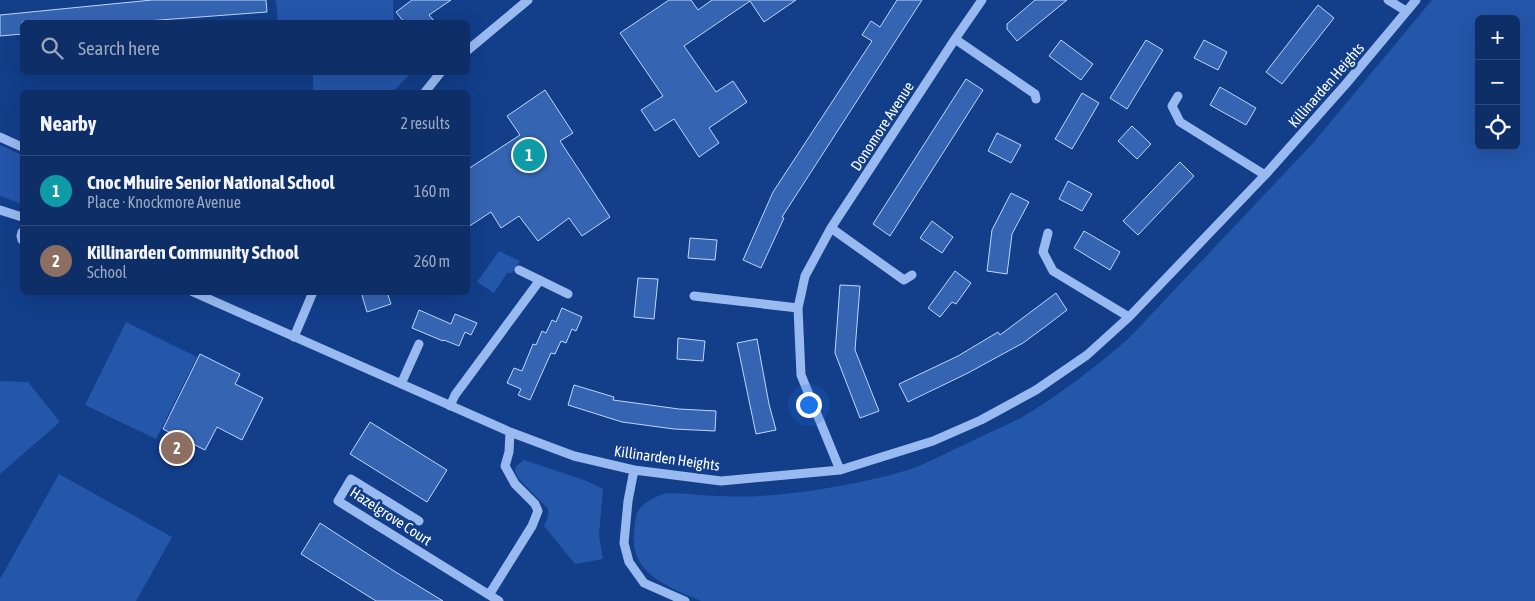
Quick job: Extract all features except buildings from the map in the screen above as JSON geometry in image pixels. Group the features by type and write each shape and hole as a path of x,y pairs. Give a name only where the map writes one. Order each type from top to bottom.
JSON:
{"street":[{"path":"470,48 528,0"},
{"name":"Donomore Avenue","path":"840,470 801,375 798,308 805,276 831,228 982,0"},
{"path":"1388,0 1406,12"},
{"name":"Killinarden Heights","path":"200,295 510,432 574,456 634,470 721,481 840,470 933,441 981,420 1036,390 1087,355 1129,317 1265,176 1345,86 1416,0"},
{"path":"955,39 1035,94 1036,99"},
{"path":"427,90 439,75"},
{"path":"1178,96 1172,106 1180,122 1265,176"},
{"path":"0,137 20,146"},
{"path":"0,210 20,216"},
{"path":"831,228 904,280 912,275"},
{"path":"1048,233 1043,252 1053,271 1129,317"},
{"path":"518,270 568,294"},
{"path":"450,406 455,395 540,280"},
{"path":"294,337 312,295"},
{"path":"694,296 798,308"},
{"path":"401,384 419,344"},
{"path":"489,595 532,526 538,511 535,504 515,484 505,466 509,452 510,432"},
{"path":"634,470 628,501 624,543 629,562 644,583 685,601"},
{"name":"Hazelgrove Court","path":"419,521 351,479 338,501 499,601"}],"shaded area":[{"path":"276,0 393,0 394,20 278,20"},
{"path":"1432,0 1535,0 1535,601 701,601 664,584 645,569 638,559 634,546 636,519 641,507 654,498 668,493 708,496 772,495 822,489 911,469 1024,416 1079,379 1130,337 1313,143"},
{"path":"313,75 409,75 395,90 313,90"},
{"path":"0,145 20,154 20,203 0,196"},
{"path":"499,251 520,261 512,273 507,273 494,293 477,282"},
{"path":"126,322 197,357 156,439 85,405"},
{"path":"0,381 28,382 60,422 0,474"},
{"path":"524,460 587,481 603,489 599,535 603,559 575,564 544,526 548,516 548,509 518,478 515,471 516,466"},
{"path":"59,474 172,537 136,601 0,601 0,579"}],"place":[{"name":"Cnoc Mhuire Senior National School","path":"529,155"},
{"name":"Killinarden Community School","path":"177,448"}]}
